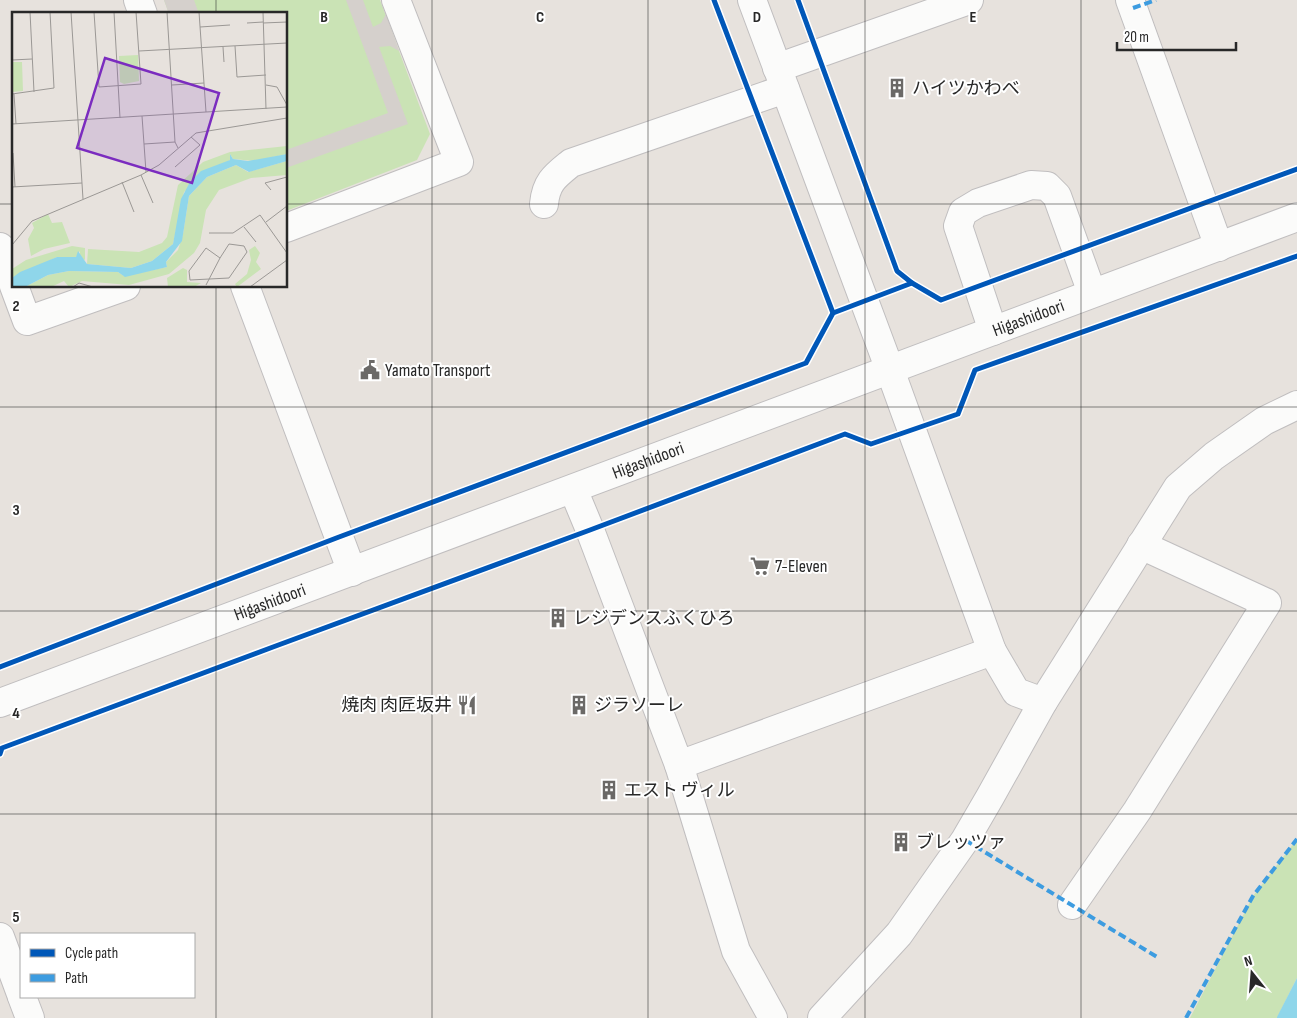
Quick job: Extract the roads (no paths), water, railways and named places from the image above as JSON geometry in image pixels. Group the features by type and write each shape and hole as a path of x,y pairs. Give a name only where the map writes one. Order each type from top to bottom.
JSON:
{"street":[{"path":"138,0 142,12"},
{"path":"288,227 459,162 396,0"},
{"path":"752,0 992,651 1016,692 1043,702"},
{"path":"544,204 545,192 553,178 571,163 781,79 969,0"},
{"path":"1130,0 1219,247"},
{"path":"993,331 958,226 963,212 978,203 1031,185 1047,186 1057,196 1092,293"},
{"name":"Higashidoori","path":"0,703 1297,217"},
{"path":"0,247 12,280"},
{"path":"15,288 27,321 120,288"},
{"path":"247,288 352,572"},
{"path":"822,1018 900,934 965,840 1043,702 1178,487 1214,456 1264,421 1297,405"},
{"path":"573,489 679,765 736,951 773,1018"},
{"path":"1072,905 1137,811 1267,603 1141,545"},
{"path":"679,765 992,651"},
{"path":"0,937 20,990"},
{"path":"23,998 30,1018"}],"water":[{"path":"1297,978 1297,1018 1277,1018 1277,1017"}],"place":[{"name":"ハイツかわべ","path":"897,88"},
{"name":"Yamato Transport","path":"370,370"},
{"name":"7-Eleven","path":"760,566"},
{"name":"レジデンスふくひろ","path":"558,618"},
{"name":"焼肉 肉匠坂井","path":"467,705"},
{"name":"ジラソーレ","path":"579,705"},
{"name":"エスト ヴィル","path":"609,790"},
{"name":"ブレッツァ","path":"901,842"}]}
